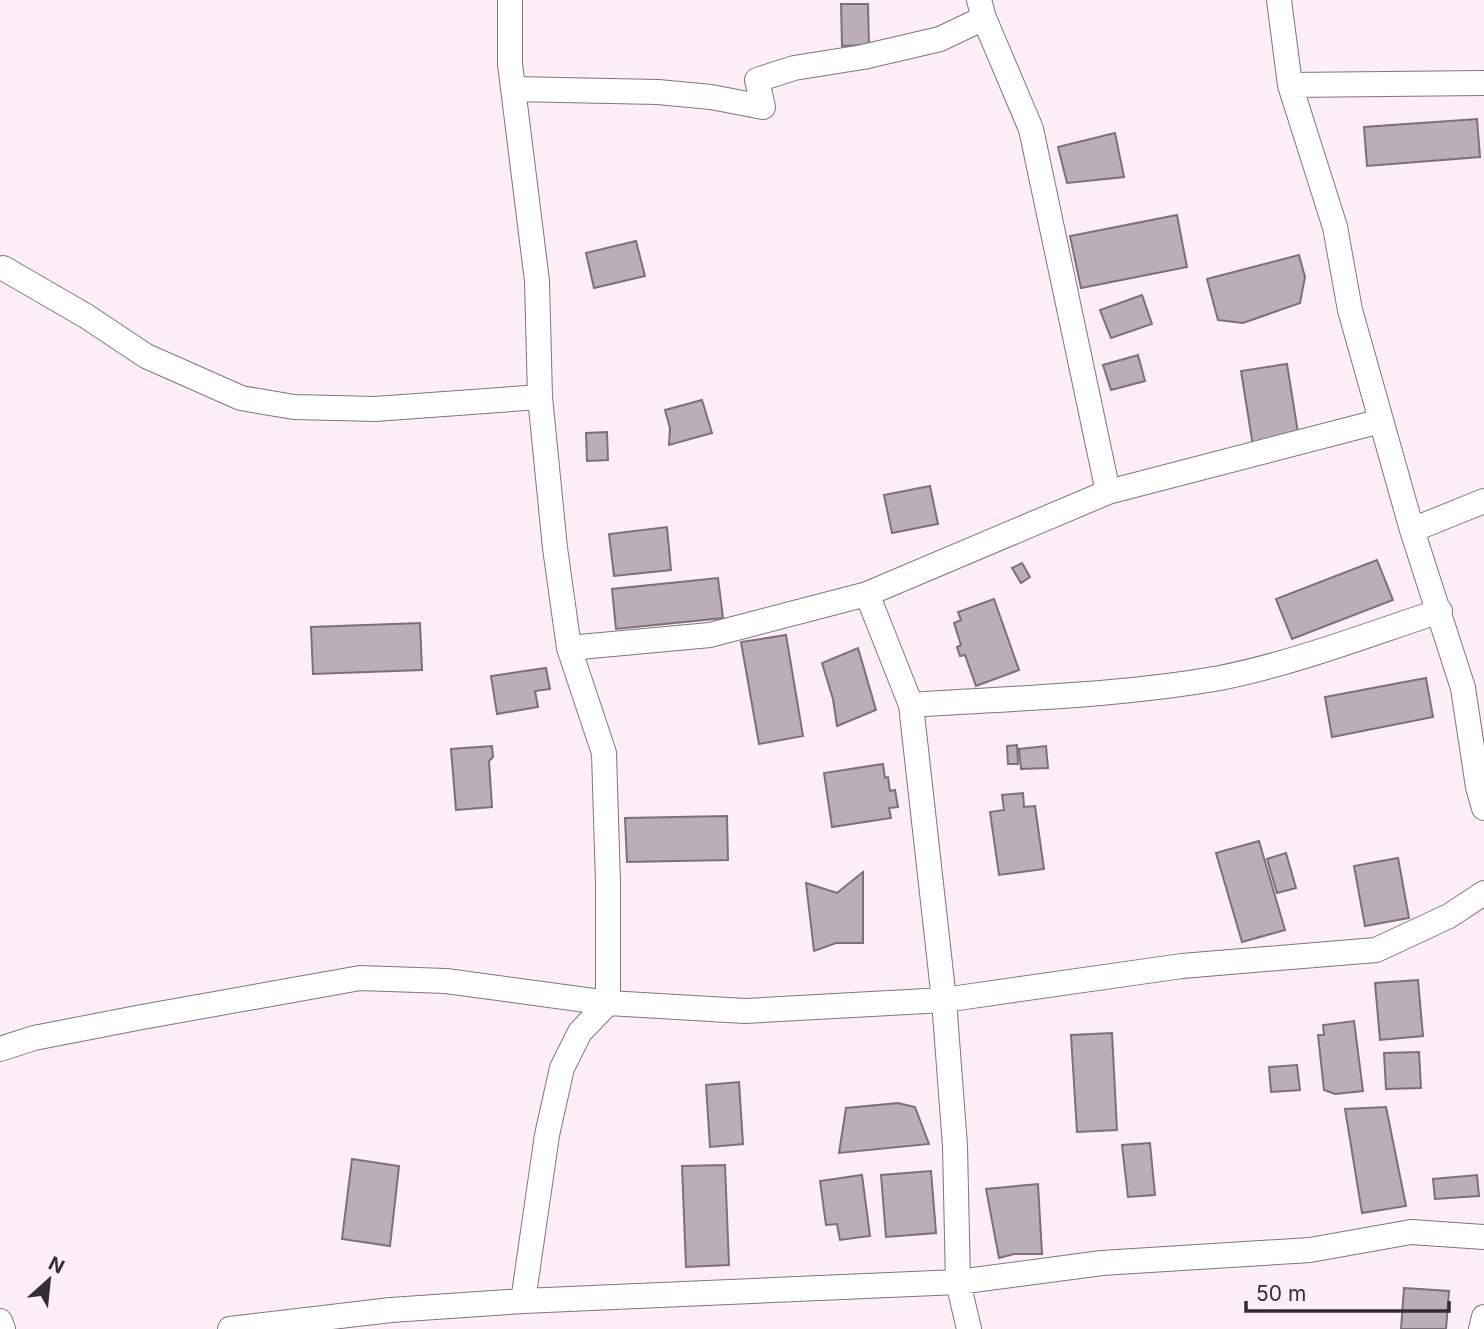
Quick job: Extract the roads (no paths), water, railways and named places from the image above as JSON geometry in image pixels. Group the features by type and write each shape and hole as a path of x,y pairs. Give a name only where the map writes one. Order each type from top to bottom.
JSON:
{"street":[{"path":"510,0 513,89 537,281 540,397 555,548 569,648 604,753 608,883 608,1003 580,1032 562,1068 547,1135 523,1301"},
{"path":"1279,0 1290,85 1335,227 1350,310 1412,530 1463,688 1478,787 1484,808"},
{"path":"513,89 658,92 710,97 763,107 757,80 794,68 863,57 940,38 981,9 1031,129 1108,492"},
{"path":"1290,85 1484,83"},
{"path":"1,269 86,316 146,356 241,398 295,408 375,408 540,397"},
{"path":"569,648 710,635 867,594 1108,492 1381,421"},
{"path":"1412,530 1484,501"},
{"path":"867,594 911,705 944,1000 955,1146 958,1282 969,1329"},
{"path":"911,705 1109,692 1220,678 1308,656 1440,611"},
{"path":"0,1049 34,1038 360,978 446,981 608,1003 745,1011 944,1000 1182,966 1376,950 1449,916 1484,893"},
{"path":"230,1329 391,1310 523,1301 958,1282 1102,1263 1310,1250 1411,1232 1484,1237"},
{"path":"1481,1329 1484,1317"},
{"path":"0,1321 3,1329"}]}
